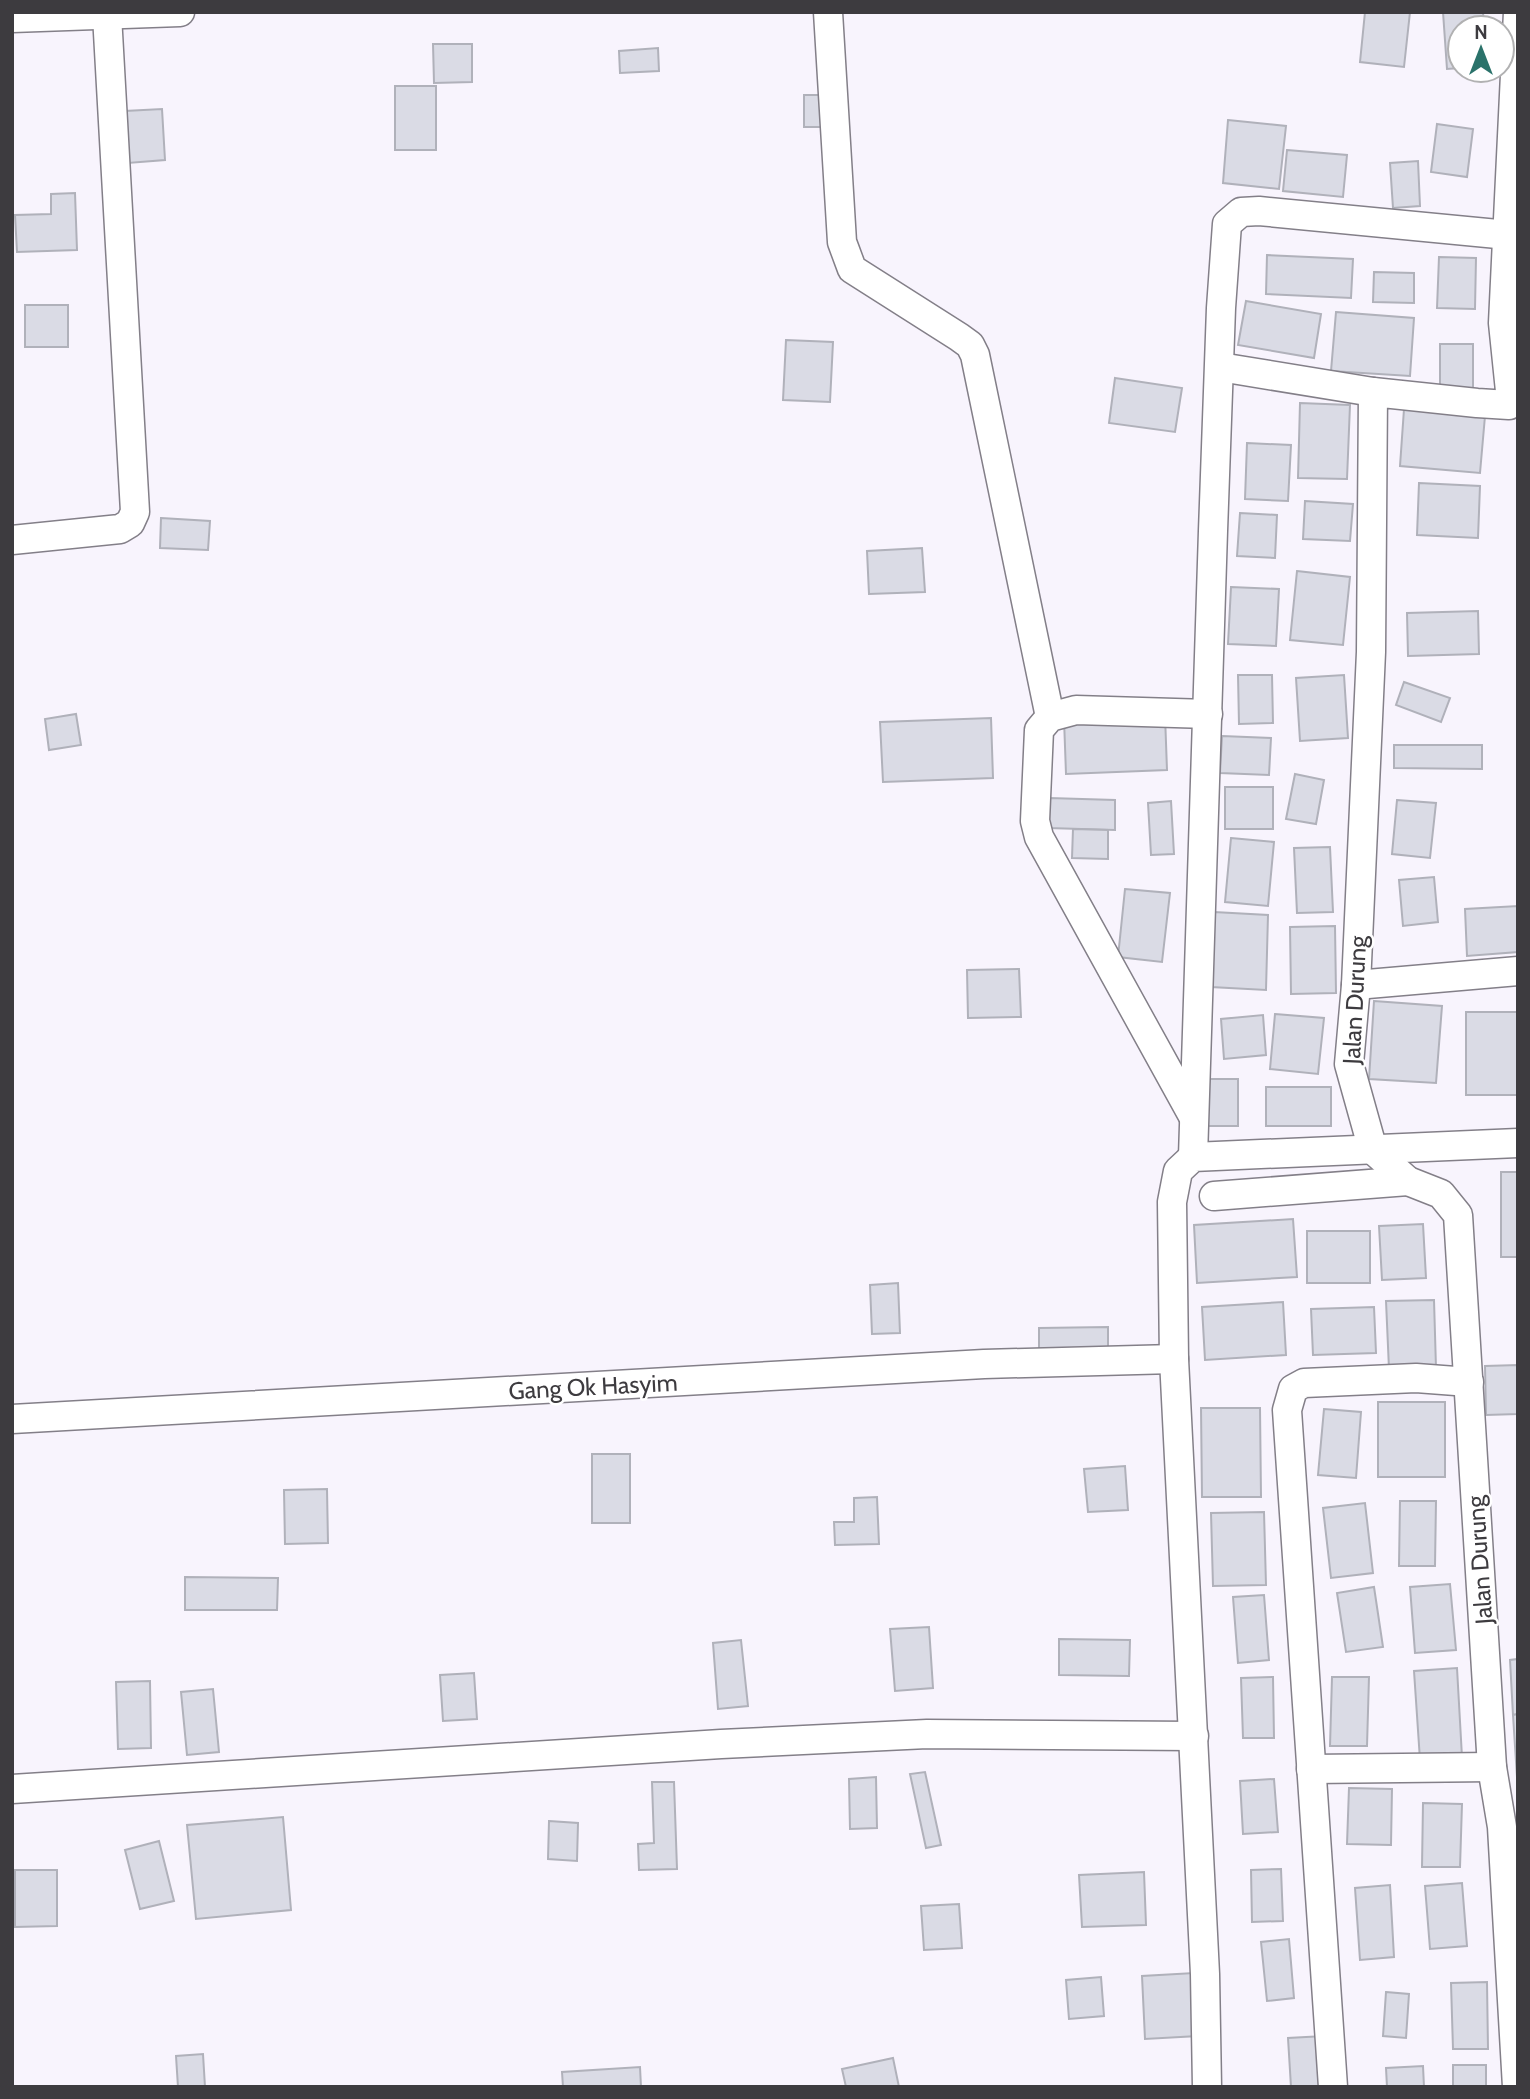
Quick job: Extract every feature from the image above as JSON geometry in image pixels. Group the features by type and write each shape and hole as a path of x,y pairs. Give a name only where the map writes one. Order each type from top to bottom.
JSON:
{"street":[{"path":"12,18 180,12"},
{"path":"828,12 842,242 852,269 971,345 1050,717"},
{"path":"1220,366 1373,392 1509,405 1503,323 1518,12"},
{"path":"12,540 120,529 130,523 135,512 107,15"},
{"path":"1193,1157 1221,308 1227,224 1241,212 1259,211 1507,235"},
{"name":"Jalan Durung","path":"1373,392 1371,652 1356,985 1349,1064 1373,1150 1408,1181 1441,1194 1458,1215 1492,1767 1502,1827 1517,2087"},
{"path":"1194,1118 1039,837 1035,821 1039,730 1050,717 1076,710 1208,713"},
{"path":"1356,985 1518,971"},
{"path":"1207,2087 1205,1974 1174,1359 1172,1202 1178,1171 1193,1157 1518,1143"},
{"path":"1214,1196 1408,1181"},
{"name":"Gang Ok Hasyim","path":"12,1419 984,1364 1174,1359"},
{"path":"1333,2087 1287,1410 1293,1389 1304,1383 1416,1378 1469,1382"},
{"path":"12,1788 721,1744 928,1734 1194,1736"},
{"path":"1311,1769 1492,1767"}],"building":[{"path":"1365,12 1410,12 1404,67 1360,62"},
{"path":"1443,12 1483,12 1446,14 1446,55"},
{"path":"433,44 472,44 472,82 434,83"},
{"path":"658,48 659,71 620,73 619,51"},
{"path":"395,86 436,86 436,150 395,150"},
{"path":"804,95 822,95 823,127 804,127"},
{"path":"162,109 165,160 128,163 125,111"},
{"path":"1228,120 1286,126 1279,189 1223,183"},
{"path":"1437,124 1473,129 1467,177 1431,172"},
{"path":"1287,150 1347,155 1343,197 1283,191"},
{"path":"1418,161 1420,206 1393,208 1390,163"},
{"path":"75,193 77,250 17,252 15,215 51,214 51,194"},
{"path":"1267,255 1353,259 1351,298 1266,294"},
{"path":"1439,257 1476,258 1475,309 1437,308"},
{"path":"1374,272 1414,273 1414,303 1373,302"},
{"path":"1246,301 1321,314 1314,358 1238,345"},
{"path":"25,305 68,305 68,347 25,347"},
{"path":"1336,312 1414,318 1410,376 1331,371"},
{"path":"786,340 833,342 830,402 783,400"},
{"path":"1440,344 1473,344 1473,388 1440,388"},
{"path":"1115,378 1182,388 1175,432 1109,423"},
{"path":"1300,403 1350,405 1347,479 1298,478"},
{"path":"1404,409 1485,416 1480,473 1400,466"},
{"path":"1247,443 1291,445 1288,501 1245,499"},
{"path":"1419,483 1480,486 1478,538 1417,535"},
{"path":"1305,501 1353,504 1350,541 1303,539"},
{"path":"1240,513 1277,515 1275,558 1237,556"},
{"path":"161,518 210,521 208,550 160,548"},
{"path":"922,548 925,592 869,594 867,551"},
{"path":"1297,571 1350,577 1343,645 1290,640"},
{"path":"1231,587 1279,589 1276,646 1228,644"},
{"path":"1478,611 1479,654 1408,656 1407,613"},
{"path":"1238,675 1272,675 1273,723 1239,724"},
{"path":"1344,675 1348,738 1300,741 1296,678"},
{"path":"1404,682 1450,698 1441,722 1396,705"},
{"path":"76,714 81,745 49,750 45,719"},
{"path":"1165,715 1167,770 1066,774 1064,719"},
{"path":"991,718 993,778 883,782 880,722"},
{"path":"1222,736 1271,738 1269,775 1220,773"},
{"path":"1394,745 1482,745 1482,769 1394,768"},
{"path":"1295,774 1324,780 1316,824 1286,819"},
{"path":"1225,787 1273,787 1273,829 1225,829"},
{"path":"1049,798 1115,800 1115,830 1048,828"},
{"path":"1397,800 1436,803 1430,858 1392,854"},
{"path":"1171,801 1174,854 1151,855 1148,803"},
{"path":"1073,829 1108,830 1108,859 1072,858"},
{"path":"1231,838 1274,842 1268,906 1225,902"},
{"path":"1330,847 1333,912 1297,913 1294,848"},
{"path":"1434,877 1438,922 1403,926 1399,880"},
{"path":"1125,889 1170,893 1162,962 1118,957"},
{"path":"1518,906 1518,952 1467,956 1465,909"},
{"path":"1214,912 1268,915 1266,990 1211,987"},
{"path":"1335,926 1336,993 1291,994 1290,927"},
{"path":"1019,969 1021,1017 968,1018 967,970"},
{"path":"1374,1001 1442,1006 1436,1083 1369,1079"},
{"path":"1466,1012 1518,1012 1518,1095 1466,1095"},
{"path":"1275,1014 1324,1018 1318,1074 1270,1069"},
{"path":"1263,1015 1266,1055 1224,1059 1221,1019"},
{"path":"1203,1079 1238,1079 1238,1126 1203,1126"},
{"path":"1266,1087 1331,1087 1331,1126 1266,1126"},
{"path":"1501,1172 1518,1172 1518,1257 1501,1257"},
{"path":"1293,1219 1297,1277 1197,1283 1194,1225"},
{"path":"1423,1224 1426,1278 1382,1280 1379,1226"},
{"path":"1307,1231 1370,1231 1370,1283 1307,1283"},
{"path":"898,1283 900,1333 872,1334 870,1285"},
{"path":"1434,1300 1436,1368 1389,1369 1386,1301"},
{"path":"1283,1302 1286,1355 1205,1360 1202,1307"},
{"path":"1374,1307 1376,1353 1313,1355 1311,1309"},
{"path":"1108,1327 1108,1354 1039,1356 1039,1328"},
{"path":"1518,1365 1518,1414 1486,1415 1485,1366"},
{"path":"1378,1402 1445,1402 1445,1477 1378,1477"},
{"path":"1201,1408 1260,1408 1261,1497 1202,1497"},
{"path":"1324,1409 1361,1412 1356,1478 1318,1475"},
{"path":"592,1454 630,1454 630,1523 592,1523"},
{"path":"1125,1466 1128,1510 1088,1512 1084,1469"},
{"path":"327,1489 328,1543 285,1544 284,1490"},
{"path":"877,1497 879,1544 835,1545 834,1522 854,1522 854,1498"},
{"path":"1400,1501 1436,1501 1435,1566 1399,1566"},
{"path":"1365,1503 1373,1573 1331,1578 1323,1508"},
{"path":"1264,1512 1266,1585 1213,1586 1211,1513"},
{"path":"185,1577 278,1578 277,1610 185,1610"},
{"path":"1450,1584 1456,1650 1415,1653 1410,1587"},
{"path":"1374,1587 1383,1647 1346,1652 1337,1593"},
{"path":"1264,1595 1269,1660 1238,1663 1233,1597"},
{"path":"929,1627 933,1688 895,1691 890,1629"},
{"path":"1059,1639 1130,1640 1129,1676 1059,1675"},
{"path":"741,1640 748,1706 718,1709 713,1643"},
{"path":"1518,1659 1518,1714 1513,1715 1510,1660"},
{"path":"1457,1668 1462,1757 1420,1760 1414,1671"},
{"path":"474,1673 477,1719 443,1721 440,1675"},
{"path":"1273,1677 1274,1738 1243,1738 1241,1678"},
{"path":"1332,1677 1369,1677 1367,1746 1330,1746"},
{"path":"150,1681 151,1748 118,1749 116,1682"},
{"path":"213,1689 219,1752 187,1755 181,1692"},
{"path":"1518,1714 1518,1793 1513,1715"},
{"path":"925,1772 941,1845 926,1848 910,1774"},
{"path":"876,1777 877,1828 850,1829 849,1779"},
{"path":"1274,1779 1278,1832 1243,1834 1240,1781"},
{"path":"652,1782 674,1782 677,1869 639,1870 638,1844 654,1843"},
{"path":"1349,1788 1392,1789 1391,1845 1347,1844"},
{"path":"1423,1803 1462,1804 1460,1867 1422,1867"},
{"path":"283,1817 291,1910 196,1919 187,1825"},
{"path":"549,1821 578,1823 577,1861 548,1859"},
{"path":"159,1841 174,1901 140,1909 125,1850"},
{"path":"1281,1869 1283,1921 1252,1922 1251,1870"},
{"path":"15,1870 57,1870 57,1926 15,1927"},
{"path":"1144,1872 1146,1925 1082,1927 1079,1875"},
{"path":"1462,1883 1467,1946 1430,1949 1425,1886"},
{"path":"1390,1885 1394,1957 1360,1960 1355,1888"},
{"path":"959,1904 962,1948 924,1950 921,1906"},
{"path":"1289,1939 1294,1998 1267,2001 1261,1942"},
{"path":"1194,1973 1198,2036 1145,2039 1142,1976"},
{"path":"1101,1977 1104,2016 1069,2019 1066,1980"},
{"path":"1487,1982 1488,2049 1453,2049 1451,1983"},
{"path":"1386,1992 1409,1994 1406,2038 1383,2036"},
{"path":"1324,2036 1326,2087 1291,2087 1288,2038"},
{"path":"203,2054 205,2087 178,2087 176,2056"},
{"path":"893,2058 899,2087 846,2087 842,2069"},
{"path":"1453,2065 1486,2065 1486,2087 1453,2087"},
{"path":"1423,2066 1424,2087 1387,2087 1386,2068"},
{"path":"640,2067 641,2087 563,2087 562,2072"}]}
